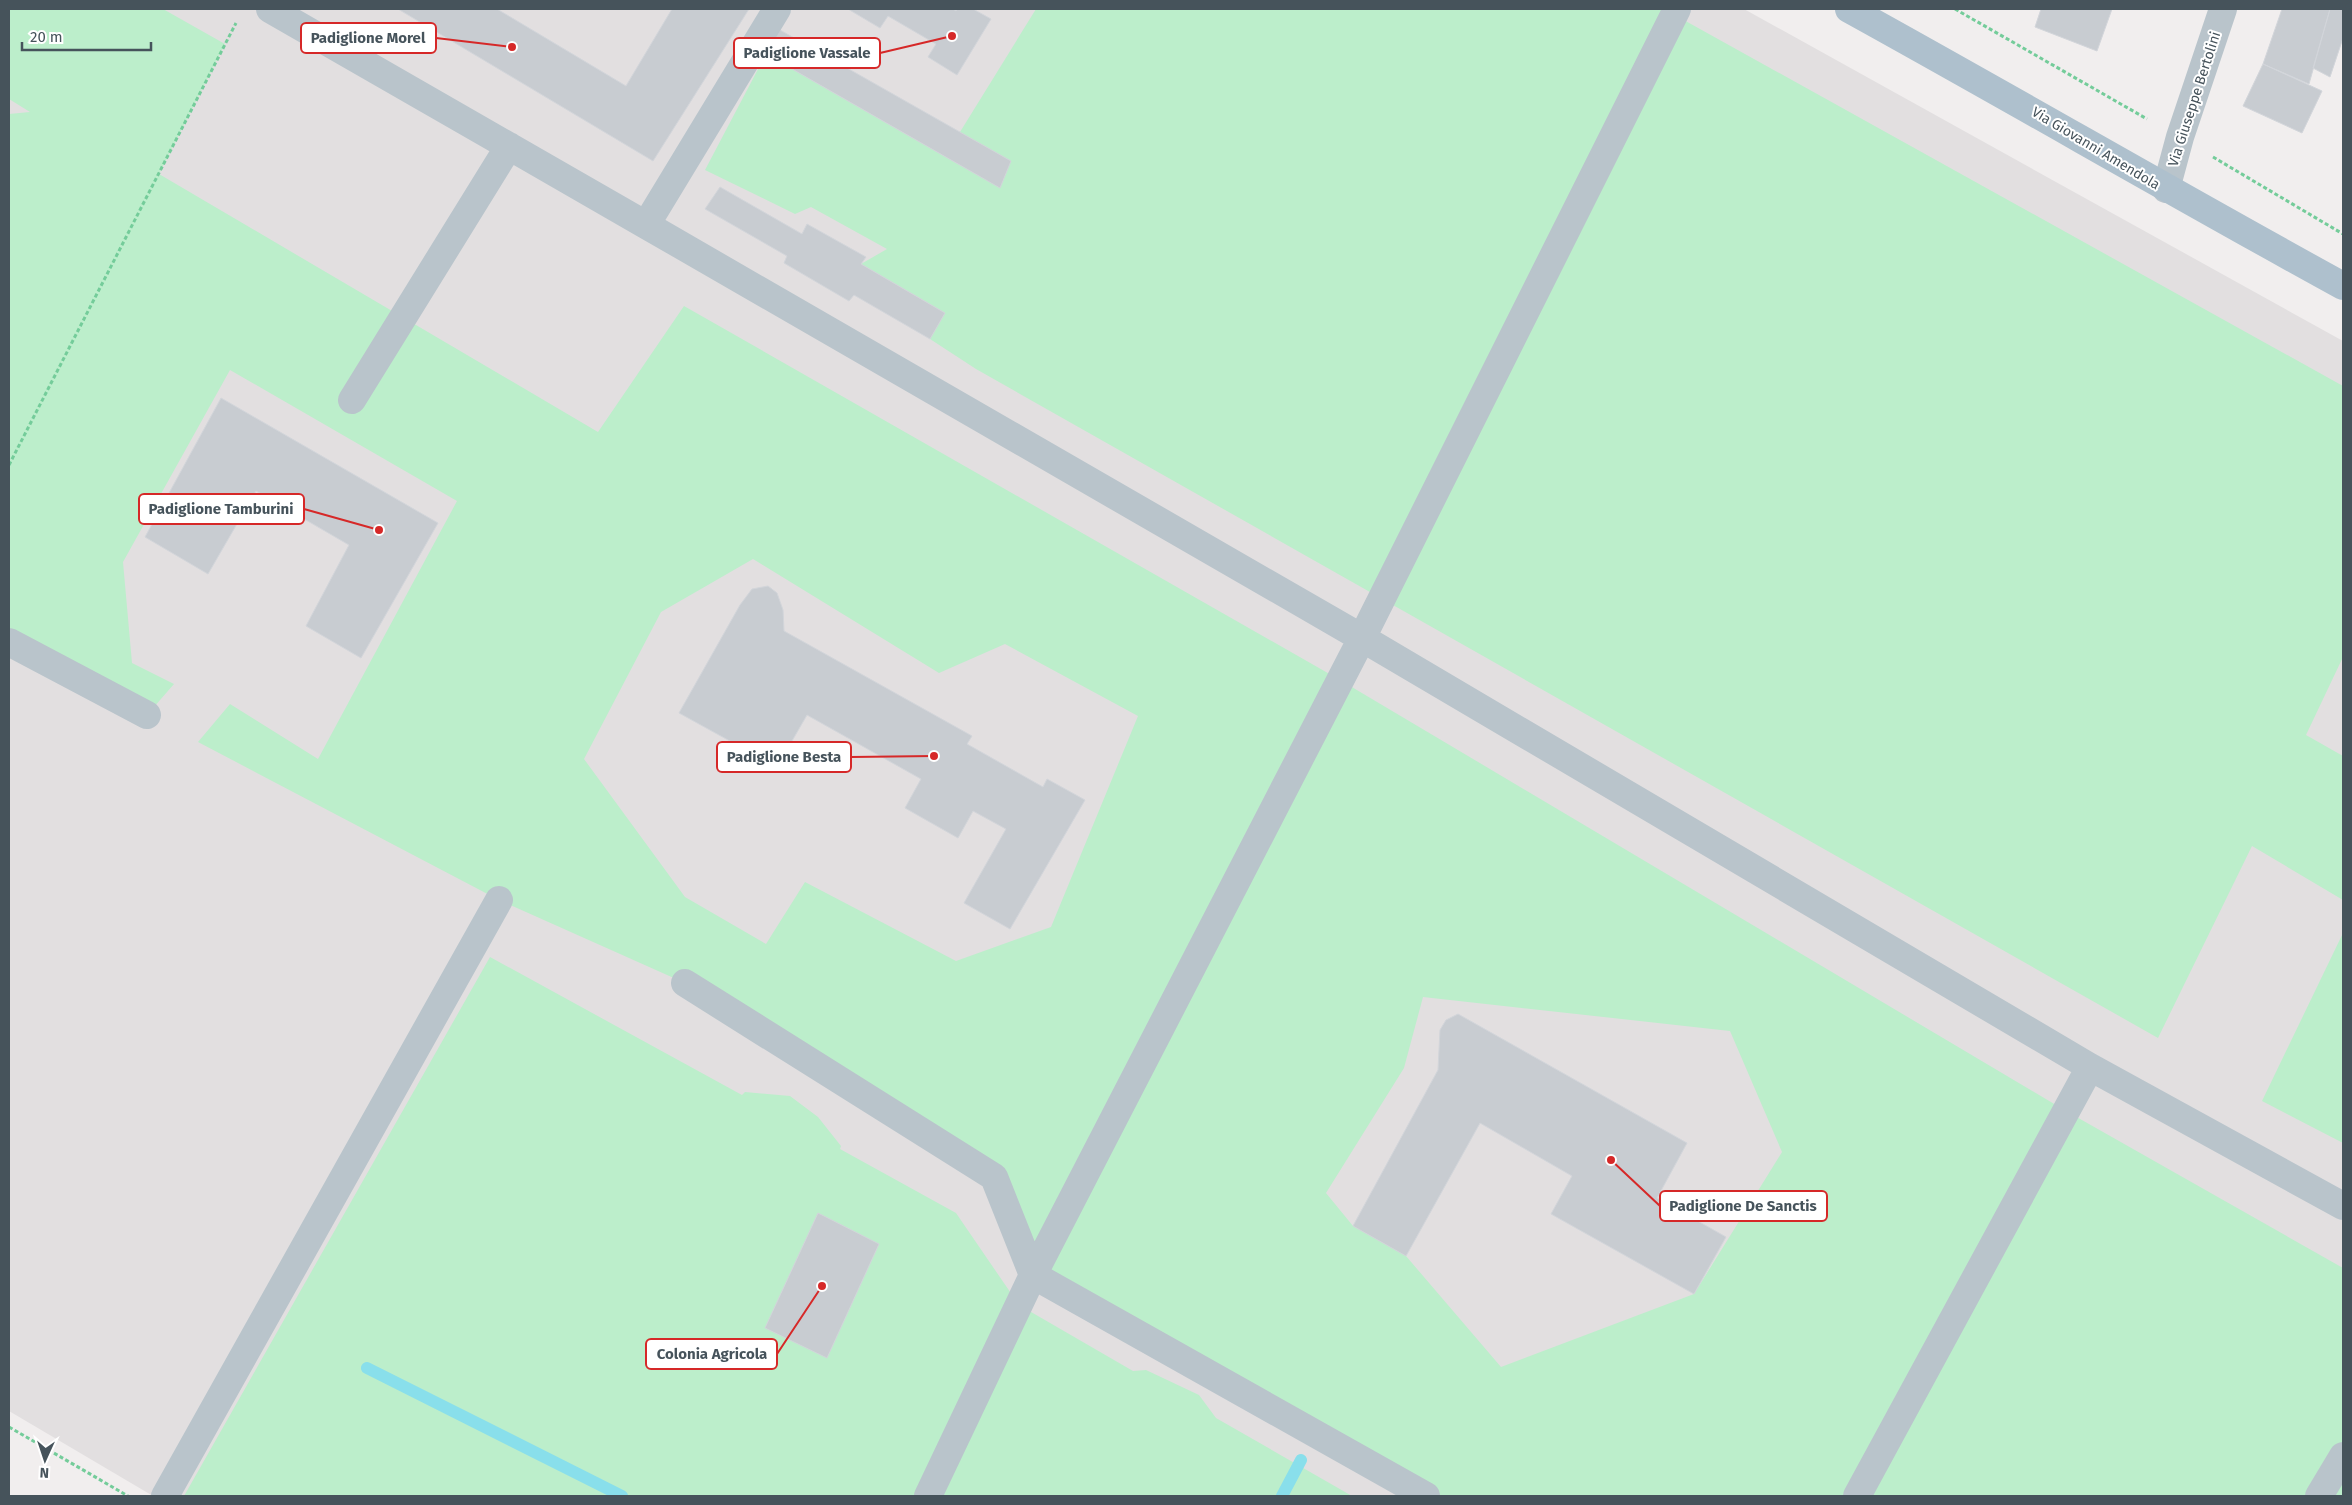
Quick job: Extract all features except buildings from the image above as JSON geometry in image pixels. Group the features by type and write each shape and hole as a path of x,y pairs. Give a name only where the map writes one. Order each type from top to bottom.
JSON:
{"main road":[{"name":"Via Giovanni Amendola","path":"1849,9 2038,113 2166,189 2343,286"}],"street":[{"path":"270,9 1362,638 2090,1067 2343,1206"},
{"path":"646,225 777,9"},
{"path":"928,1496 1033,1275 1362,638 1676,9"},
{"name":"Via Giuseppe Bertolini","path":"2166,189 2180,137 2223,9"},
{"path":"352,400 509,146"},
{"path":"9,642 147,715"},
{"path":"165,1496 499,900"},
{"path":"685,983 994,1177 1033,1275 1426,1496"},
{"path":"1857,1496 2090,1067"},
{"path":"2319,1496 2343,1456"}],"path":[{"path":"9,465 238,18"},
{"path":"9,1427 128,1496"}],"shaded area":[{"path":"9,9 1744,9 2343,341 2343,1496 153,1496 9,1411"}],"green space":[{"path":"9,9 163,9 225,44 159,174 598,432 684,306 1340,680 2066,1111 2343,1268 2343,1496 1426,1496 1033,1275 994,1177 685,983 499,900 198,742 230,704 318,759 457,501 230,370 123,562 132,663 174,684 147,715 9,642 9,114 30,112 9,99","holes":["753,559 939,673 1005,644 1138,716 1051,927 956,961 805,882 766,944 685,897 584,759 661,612","1423,997 1730,1031 1782,1152 1694,1294 1501,1367 1406,1256 1353,1226 1326,1193 1404,1068"]},
{"path":"1036,9 1664,9 2343,386 2343,657 2306,735 2343,756 2343,900 2252,846 2158,1038 976,369 930,339 945,313 861,264 887,249 811,207 795,214 705,170 766,54 965,168 960,132"},
{"path":"2343,933 2343,1143 2262,1101"},
{"path":"490,957 742,1095 745,1092 790,1096 818,1117 841,1146 840,1149 956,1213 1019,1305 1133,1371 1146,1370 1199,1395 1216,1418 1352,1496 184,1496"}],"waterway":[{"path":"367,1368 622,1496"},
{"path":"1282,1496 1301,1460"}],"place":[{"name":"Padiglione Vassale","path":"952,36"},
{"name":"Padiglione Morel","path":"512,47"},
{"name":"Padiglione Tamburini","path":"379,530"},
{"name":"Padiglione Besta","path":"934,756"},
{"name":"Padiglione De Sanctis","path":"1611,1160"},
{"name":"Colonia Agricola","path":"822,1286"}]}
